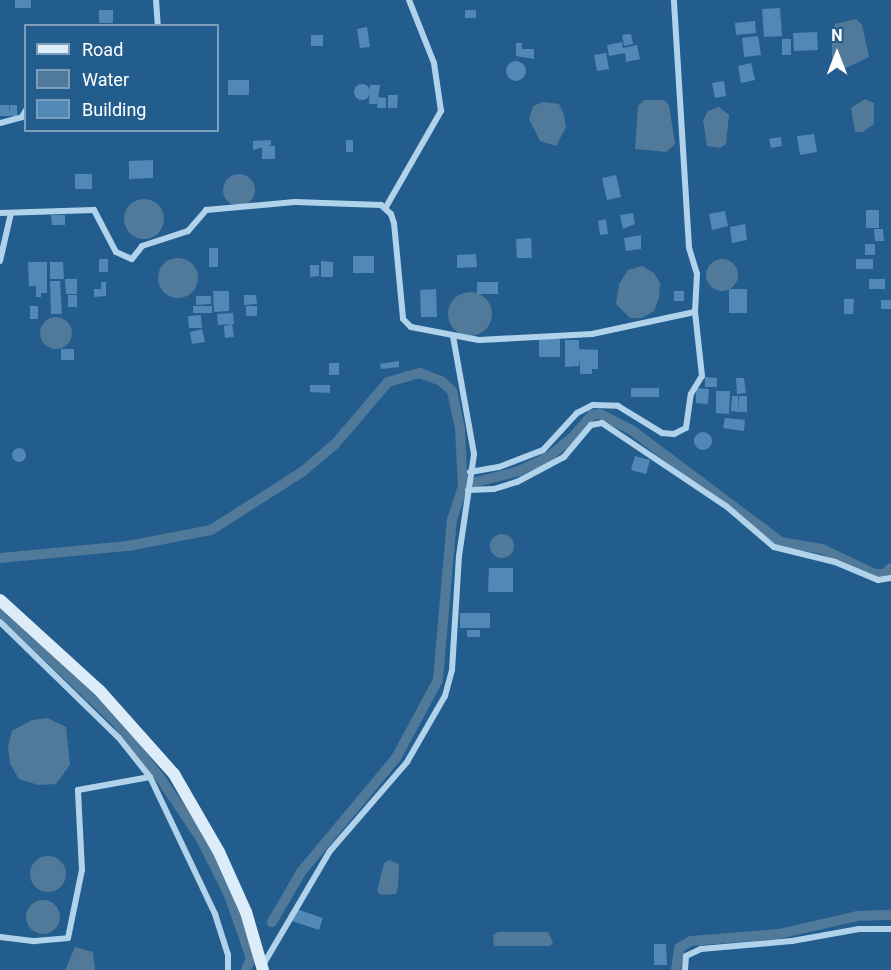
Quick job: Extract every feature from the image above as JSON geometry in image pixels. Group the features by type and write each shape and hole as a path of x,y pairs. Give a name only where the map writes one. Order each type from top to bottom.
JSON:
{"street":[{"path":"156,0 158,24"},
{"path":"386,207 441,111 434,63 409,0"},
{"path":"470,472 499,467 543,450 577,413 593,405 618,406 662,433 674,434 686,428 691,394 702,376 695,312 697,274 689,247 674,0"},
{"path":"0,123 22,117 24,114"},
{"path":"0,213 94,210 116,252 132,259 142,246 188,231 206,210 295,202 386,207"},
{"path":"386,207 394,223 403,318 411,327 479,340 592,334 695,312"},
{"path":"0,261 11,213"},
{"path":"262,968 330,851 407,762 446,696 452,670 459,556 473,438 453,336"},
{"path":"468,490 494,489 517,482 564,457 591,425 602,423 726,506 774,547 835,562 878,580 891,578"},
{"path":"0,600 100,691 174,774 219,852 246,912 262,968"},
{"path":"0,622 119,738 150,777 215,914 228,955 228,970"},
{"path":"0,937 35,941 68,938 74,926 82,870 78,790 150,777"},
{"path":"686,970 686,956 701,949 792,942 859,929 891,929"}],"water":[{"path":"856,19 862,25 869,57 840,71 832,63 832,34 835,24"},
{"path":"865,99 874,103 874,124 863,132 855,132 851,108"},
{"path":"644,100 664,100 669,105 675,144 666,152 635,149 638,106"},
{"path":"543,102 559,104 564,115 566,127 556,146 540,141 529,119 533,106"},
{"path":"719,107 729,115 726,144 720,148 707,146 703,120 708,111"},
{"path":"239,174 250,179 255,190 250,201 239,206 228,201 223,190 228,179"},
{"path":"144,199 158,205 164,219 158,233 144,239 130,233 124,219 130,205"},
{"path":"178,258 186,259 192,264 197,270 197,286 192,292 186,297 178,298 170,297 164,292 159,286 158,278 159,270 164,264 170,259"},
{"path":"722,259 733,264 738,275 733,286 722,291 711,286 706,275 711,264"},
{"path":"642,266 654,273 660,283 659,298 654,311 642,318 630,318 616,304 619,284 628,270"},
{"path":"470,292 485,299 492,314 485,329 470,336 455,329 448,314 455,299"},
{"path":"56,317 67,322 72,333 67,344 56,349 45,344 40,333 45,322"},
{"path":"502,534 511,537 514,546 511,555 502,558 493,555 490,546 493,537"},
{"path":"47,718 66,727 70,765 56,784 38,785 19,779 10,764 8,746 12,731 32,720"},
{"path":"48,856 61,861 66,874 61,887 48,892 35,887 30,874 35,861"},
{"path":"389,860 399,864 398,887 396,894 381,895 377,891 384,863"},
{"path":"43,900 55,905 60,917 55,929 43,934 31,929 26,917 31,905"},
{"path":"498,932 548,932 553,943 550,946 494,946 493,935"},
{"path":"75,947 93,952 95,970 65,970"}],"building":[{"path":"15,0 31,0 31,8 15,8"},
{"path":"780,8 782,36 764,37 762,9"},
{"path":"99,10 113,10 113,23 99,23"},
{"path":"465,10 476,10 476,18 465,18"},
{"path":"755,21 756,33 736,35 735,23"},
{"path":"367,27 370,47 360,48 357,29"},
{"path":"817,32 818,50 794,51 793,33"},
{"path":"631,34 633,44 624,46 622,35"},
{"path":"311,35 323,35 323,46 311,46"},
{"path":"758,36 761,55 744,57 742,38"},
{"path":"782,39 791,39 791,55 782,55"},
{"path":"622,42 623,48 637,45 640,59 626,62 625,53 609,56 607,45"},
{"path":"516,43 522,43 522,49 534,49 534,59 516,56"},
{"path":"606,53 609,69 597,71 594,55"},
{"path":"516,61 523,64 526,71 523,78 516,81 509,78 506,71 509,64"},
{"path":"751,63 755,80 741,83 738,66"},
{"path":"228,80 249,80 249,95 228,95"},
{"path":"724,81 726,96 715,98 712,83"},
{"path":"359,84 365,84 370,92 368,98 359,100 354,95 354,89"},
{"path":"370,85 380,85 377,104 369,104"},
{"path":"388,95 398,95 397,108 388,108"},
{"path":"378,97 386,98 386,108 377,108"},
{"path":"0,105 9,105 9,113 10,105 17,105 17,116 0,116"},
{"path":"814,134 817,152 800,155 797,136"},
{"path":"781,137 782,146 771,148 769,139"},
{"path":"271,140 271,145 253,150 253,141"},
{"path":"346,140 353,140 353,152 346,152"},
{"path":"262,146 275,146 275,159 262,159"},
{"path":"153,160 153,178 129,179 129,161"},
{"path":"75,174 92,174 92,189 75,189"},
{"path":"616,175 621,197 607,200 602,178"},
{"path":"866,210 879,210 879,228 866,228"},
{"path":"725,211 728,226 712,230 709,214"},
{"path":"633,213 635,224 623,229 620,215"},
{"path":"51,215 65,215 65,225 52,225"},
{"path":"606,219 608,234 600,235 598,221"},
{"path":"745,224 747,240 732,243 730,227"},
{"path":"874,229 883,229 884,241 875,241"},
{"path":"641,235 641,249 626,251 624,238"},
{"path":"531,238 532,258 517,258 516,239"},
{"path":"865,244 875,244 875,255 865,255"},
{"path":"209,248 218,248 218,267 209,267"},
{"path":"476,254 477,267 457,268 457,255"},
{"path":"353,256 374,256 374,273 353,273"},
{"path":"99,259 108,259 108,272 99,272"},
{"path":"856,259 873,259 873,269 856,269"},
{"path":"321,261 333,262 333,277 321,277"},
{"path":"28,262 47,262 47,293 41,293 41,297 36,297 36,286 29,286"},
{"path":"50,262 63,262 64,279 50,279"},
{"path":"310,265 319,265 319,276 310,277"},
{"path":"65,279 77,279 77,294 66,294"},
{"path":"869,279 885,279 885,289 869,289"},
{"path":"50,281 60,281 62,314 51,314"},
{"path":"101,282 106,282 106,296 94,297 94,289 101,289"},
{"path":"477,282 498,282 498,294 477,294"},
{"path":"436,289 437,317 421,317 420,290"},
{"path":"729,289 747,289 747,313 729,313"},
{"path":"213,291 229,291 229,311 214,312"},
{"path":"674,291 684,291 684,301 674,301"},
{"path":"68,295 77,295 77,307 68,307"},
{"path":"244,295 256,295 257,304 244,305"},
{"path":"196,296 211,296 211,304 196,305"},
{"path":"844,299 854,299 853,314 844,314"},
{"path":"881,300 891,300 891,309 881,309"},
{"path":"30,306 38,306 38,319 30,319"},
{"path":"193,306 212,306 212,313 193,313"},
{"path":"246,306 257,306 257,316 246,316"},
{"path":"233,313 234,324 218,325 217,314"},
{"path":"201,315 202,328 189,328 188,316"},
{"path":"232,324 234,337 225,338 224,326"},
{"path":"202,329 205,342 192,344 190,332"},
{"path":"539,339 560,339 560,357 539,357"},
{"path":"565,340 579,340 579,349 598,350 598,369 592,369 592,374 580,374 580,359 579,366 565,367"},
{"path":"61,349 74,349 74,360 61,360"},
{"path":"399,361 399,367 381,369 380,364"},
{"path":"329,363 339,363 339,375 329,375"},
{"path":"705,377 717,378 717,387 705,387"},
{"path":"736,378 744,378 746,393 737,394"},
{"path":"310,385 330,385 330,393 310,392"},
{"path":"631,388 659,388 659,397 631,397"},
{"path":"696,388 709,389 708,404 696,403"},
{"path":"716,391 730,391 729,414 716,413"},
{"path":"732,396 738,396 738,412 731,411"},
{"path":"739,396 747,396 747,412 738,412"},
{"path":"725,418 745,420 744,431 723,428"},
{"path":"703,432 709,435 712,441 709,447 703,450 697,447 694,441 697,435"},
{"path":"19,448 24,450 26,455 24,460 19,462 14,460 12,455 14,450"},
{"path":"635,456 650,460 646,474 631,470"},
{"path":"489,568 513,568 513,592 488,592"},
{"path":"460,613 490,613 490,628 460,628"},
{"path":"467,630 480,630 480,637 467,637"},
{"path":"296,909 323,918 319,930 292,921"},
{"path":"654,944 666,944 667,965 654,965"}],"waterway":[{"path":"0,558 128,546 211,530 302,472 335,444 388,382 420,373 441,381 452,391 460,429 463,486 452,519 438,680 396,758 301,872 272,922"},
{"path":"476,482 519,471 547,458 572,438 592,415 600,414 633,431 781,542 822,549 875,574 885,574 891,568"},
{"path":"0,611 117,723 161,779 201,839 229,895 251,958 246,970"},
{"path":"676,970 679,948 691,941 779,934 857,916 891,915"}]}
